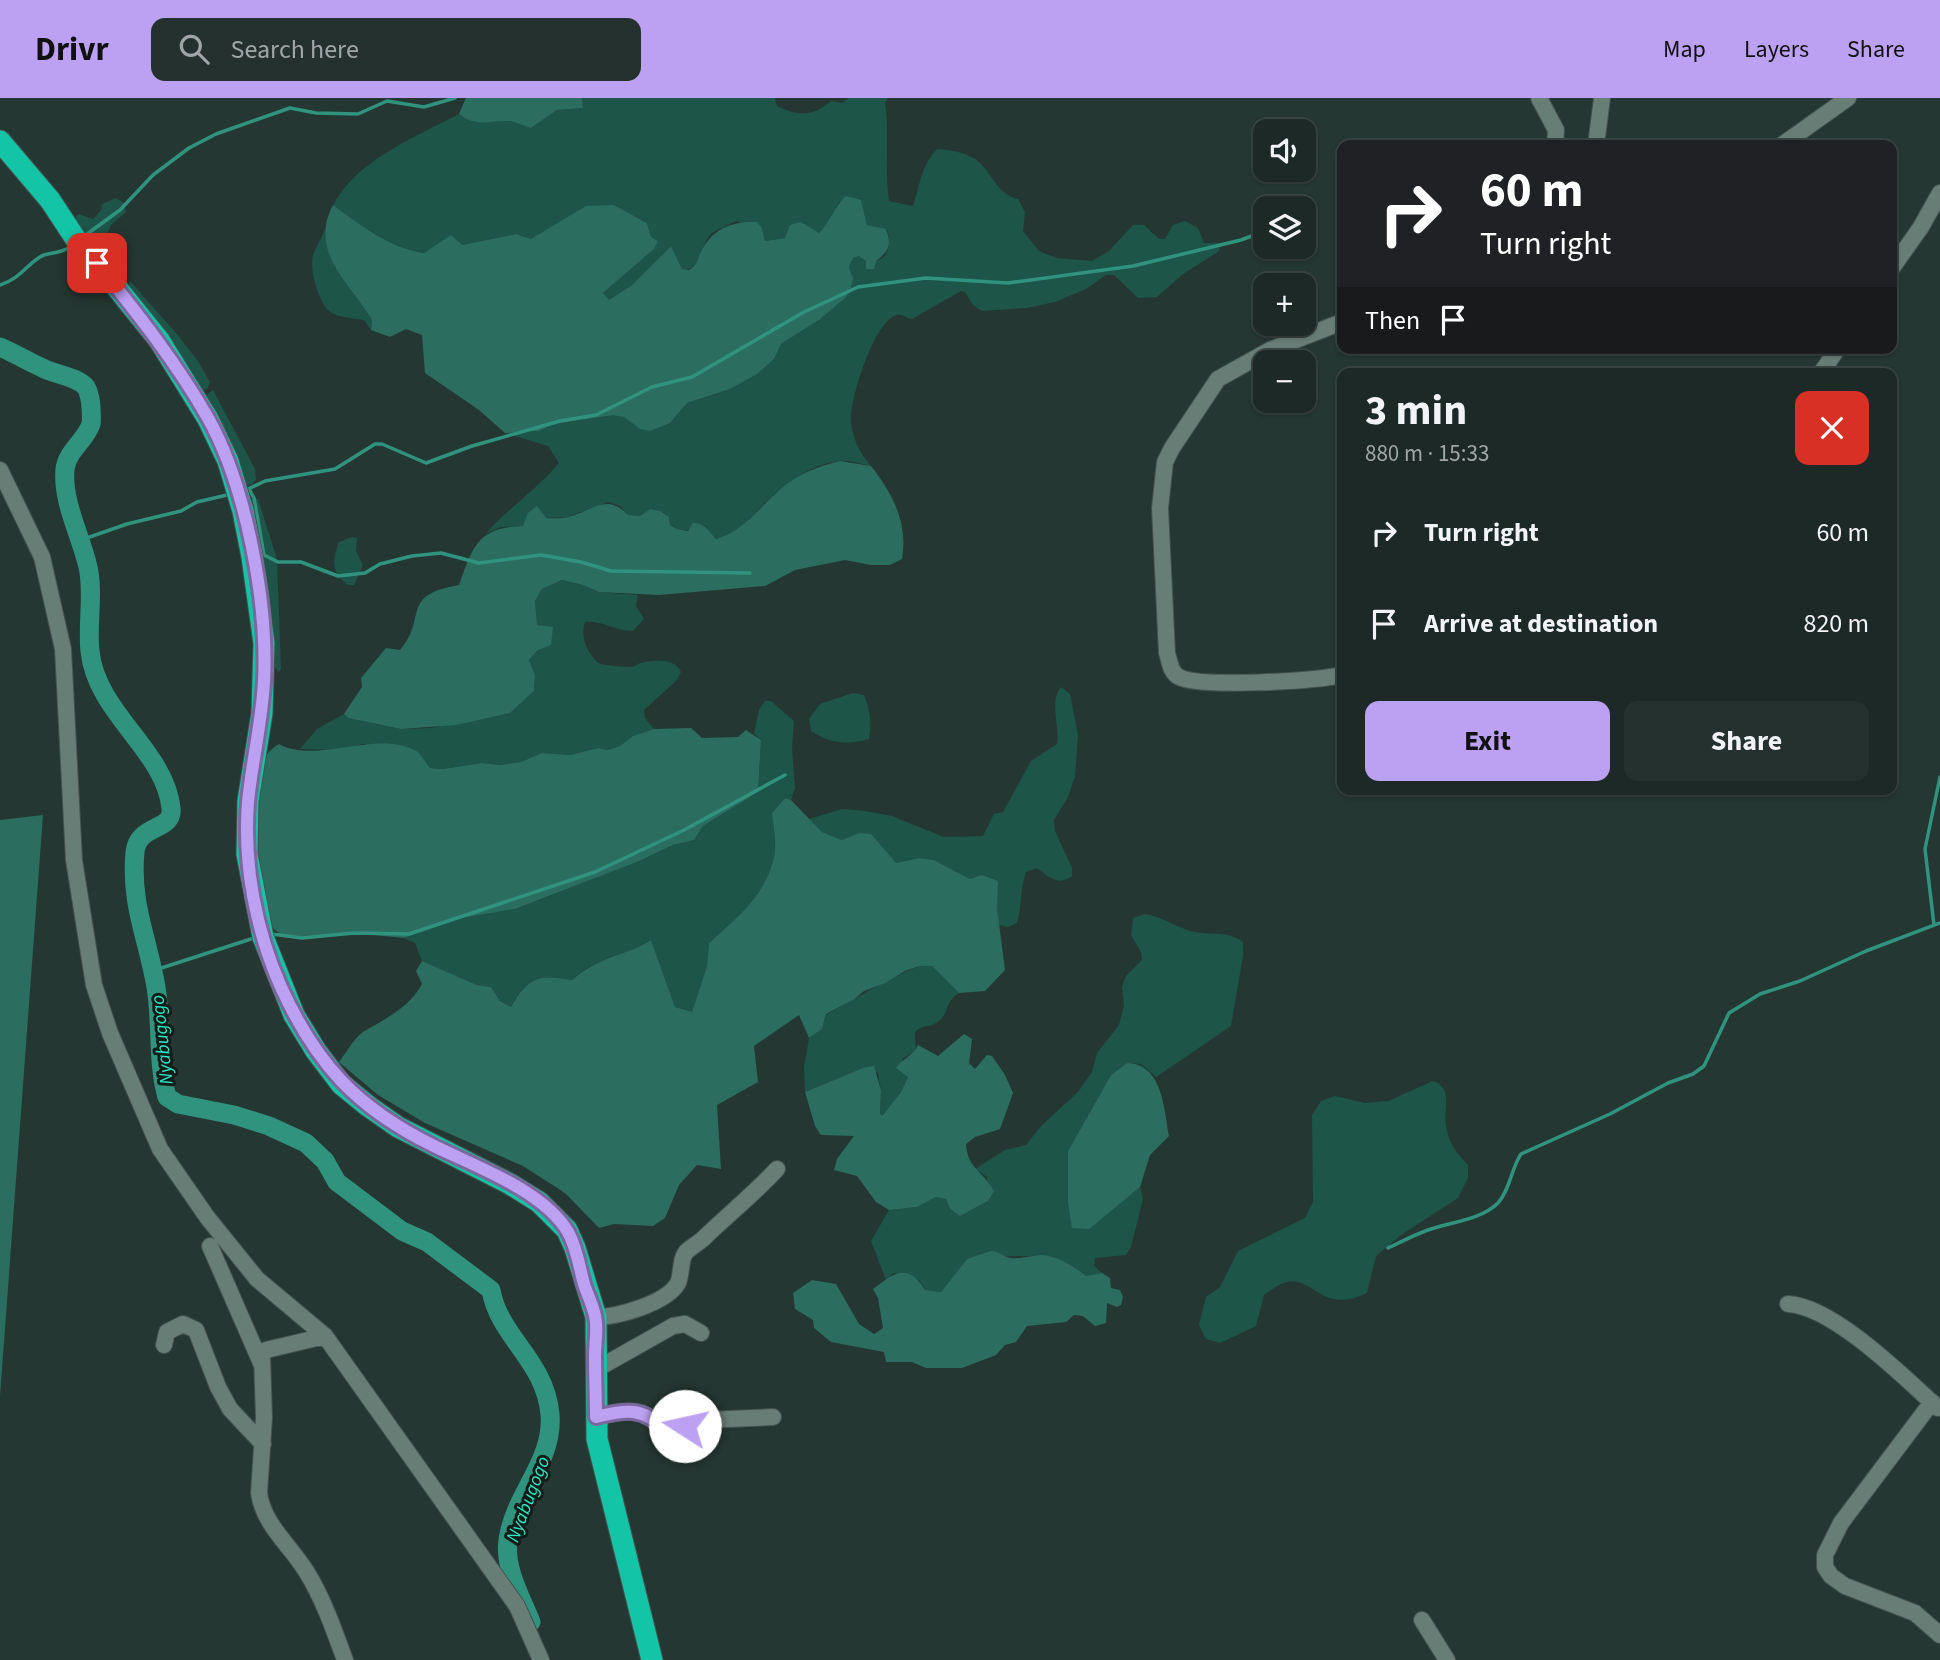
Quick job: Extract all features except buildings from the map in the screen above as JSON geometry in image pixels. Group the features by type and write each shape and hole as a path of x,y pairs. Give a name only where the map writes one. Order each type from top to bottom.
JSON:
{"highway":[{"path":"0,141 50,200 77,240 159,340 208,419 228,461 243,511 258,585 265,677 261,730 248,802 247,854 263,937 294,1015 341,1084 368,1106 418,1138 510,1184 539,1202 567,1230 575,1248 596,1317 597,1439 652,1660"}],"street":[{"path":"1539,98 1556,130 1555,140"},
{"path":"1598,140 1602,98"},
{"path":"1789,140 1848,98"},
{"path":"1897,261 1921,227 1940,193"},
{"path":"1337,324 1270,350 1218,379 1165,462 1160,508 1166,642 1172,670 1177,676 1213,681 1288,682 1337,676"},
{"path":"0,470 42,557 63,649 75,871 94,985 110,1033 160,1149 207,1217 257,1279 325,1336 517,1606 541,1660"},
{"path":"596,1317 637,1308 666,1294 677,1284 685,1253 737,1209 746,1197 758,1191 777,1169"},
{"path":"210,1246 261,1363"},
{"path":"1788,1304 1801,1305 1849,1332 1936,1406 1841,1523 1825,1555 1825,1567 1845,1586 1915,1613 1940,1635"},
{"path":"164,1345 167,1332 183,1324 196,1330 218,1387 230,1409 263,1444"},
{"path":"595,1370 673,1325 685,1324 701,1333"},
{"path":"325,1336 266,1350 262,1355 263,1444 259,1493 264,1512 307,1572 332,1624 345,1660"},
{"path":"596,1417 622,1411 640,1411 656,1420 676,1454"},
{"path":"664,1431 706,1420 773,1417"},
{"path":"1422,1620 1447,1660"}],"green space":[{"path":"466,98 582,98 583,108 557,110 531,128 509,121 477,122 465,118 459,114"},
{"path":"582,98 775,98 777,106 791,112 805,113 818,110 831,101 842,103 849,98 888,98 885,103 889,201 913,206 927,163 937,149 948,150 979,162 1000,189 1018,199 1025,212 1023,231 1039,251 1056,258 1092,261 1109,251 1133,225 1144,225 1159,239 1165,239 1173,225 1185,221 1198,228 1204,243 1220,243 1219,251 1183,274 1157,297 1138,298 1114,275 1106,275 1086,289 1055,302 1026,308 982,311 961,291 912,319 897,315 888,320 865,363 851,412 855,440 871,466 839,461 816,467 776,492 740,527 723,537 716,539 705,526 687,530 674,528 670,525 669,517 660,511 650,509 640,516 628,515 620,506 608,502 567,517 545,518 523,526 501,527 486,533 559,463 548,446 505,433 539,431 554,424 613,414 624,417 640,429 670,423 687,403 730,389 774,359 781,344 819,320 844,299 853,278 849,267 853,258 859,256 874,261 880,259 889,245 887,230 867,225 861,200 839,202 829,224 819,233 810,229 785,238 765,241 762,228 736,221 711,234 694,266 682,269 671,246 632,285 609,300 603,293 654,249 647,223 614,205 531,239 516,234 462,245 439,244 424,253 388,241 333,205 357,174 372,162 459,114 471,120 509,121 531,128 557,110 583,108"},
{"path":"846,196 861,200 867,225 886,229 888,247 876,261 874,269 866,269 866,261 859,256 853,258 849,267 853,278 850,292 819,320 781,344 774,359 757,374 730,389 687,403 670,423 650,431 640,429 624,417 613,415 554,424 539,431 505,433 479,410 425,373 422,335 406,329 390,337 371,330 372,320 343,280 325,238 333,205 388,241 424,253 451,235 462,245 516,234 531,239 586,206 614,205 647,223 651,237 658,241 654,249 603,293 609,300 632,285 671,246 682,269 689,270 696,264 711,237 732,225 757,222 762,228 765,241 785,238 790,225 801,222 819,233"},
{"path":"116,198 124,203 126,212 112,224 101,244 94,246 78,230 74,221 76,216 79,214 93,219 101,210 102,204"},
{"path":"325,229 336,267 372,320 371,330 364,320 330,312 320,298 312,261"},
{"path":"130,281 198,361 210,382 207,389 202,390 128,288"},
{"path":"213,390 255,469 256,480 251,485 245,485 206,395"},
{"path":"840,461 871,466 886,487 901,521 902,559 890,565 845,560 795,570 765,586 659,595 599,592 562,580 542,589 535,601 537,625 553,627 551,645 538,650 529,660 535,675 534,691 510,713 456,725 401,729 348,718 344,714 362,687 361,678 386,648 400,650 413,628 421,602 440,589 459,585 479,541 496,530 523,526 528,513 537,506 546,518 568,517 606,504 620,508 628,515 640,516 650,509 669,517 670,525 677,529 688,531 693,523 701,524 716,539 738,528 794,479 816,468"},
{"path":"252,498 258,499 277,559 281,670 278,672 273,664 250,502"},
{"path":"357,538 356,551 363,565 354,585 348,585 338,576 334,560 339,542"},
{"path":"562,580 599,592 638,595 636,606 644,619 633,631 585,622 584,639 598,663 631,667 658,660 678,667 681,672 677,680 644,710 645,718 654,729 607,750 597,748 570,755 542,753 521,762 500,765 482,763 443,769 430,768 422,759 363,744 341,750 300,749 317,729 344,714 348,718 401,729 430,728 510,713 534,691 535,675 529,660 538,650 535,601 542,589"},
{"path":"1061,687 1070,694 1078,735 1075,776 1068,797 1054,820 1055,831 1072,868 1072,876 1062,881 1049,877 1037,868 1026,872 1017,923 1008,927 998,925 997,908 970,879 934,860 919,858 896,863 859,833 842,840 822,832 809,819 842,809 865,811 892,816 944,837 983,836 994,814 1003,812 1031,761 1057,744 1055,707"},
{"path":"853,693 864,695 866,700 870,722 869,739 839,742 825,739 811,731 809,719 820,704"},
{"path":"765,701 771,701 794,721 792,748 795,788 791,800 785,798 772,813 775,852 764,883 749,905 709,943 707,966 692,1013 675,1007 651,940 592,966 572,980 551,977 535,980 523,989 511,1007 500,1001 491,987 477,985 422,961 415,943 404,938 462,918 515,909 637,862 673,845 694,840 703,826 758,792 761,740 754,734 759,710"},
{"path":"691,728 702,738 738,737 746,730 761,740 758,792 703,826 694,840 673,845 637,862 515,909 462,918 404,938 354,933 302,938 282,935 271,927 258,868 256,813 265,759 279,744 311,751 365,745 400,745 418,752 430,768 443,769 482,763 500,765 521,762 542,753 570,755 598,748 607,750 620,746 633,736 654,729"},
{"path":"785,798 791,800 822,832 842,840 859,833 871,834 896,863 919,858 934,860 970,879 982,875 998,881 997,908 1005,970 985,991 959,993 932,966 919,966 864,991 826,1014 822,1029 809,1038 799,1015 754,1046 758,1082 717,1105 721,1169 697,1165 679,1185 665,1218 653,1226 614,1224 599,1228 565,1193 523,1166 425,1123 378,1095 339,1062 360,1035 396,1012 417,992 422,984 416,971 422,961 477,985 491,987 500,1001 511,1007 523,989 535,980 551,977 572,980 593,966 651,940 675,1007 692,1012 707,966 709,943 749,905 770,871 775,846 772,813"},
{"path":"43,815 0,1396 0,820"},
{"path":"1145,914 1195,932 1237,938 1243,942 1243,956 1231,1026 1156,1077 1141,1064 1127,1063 1111,1075 1068,1151 1068,1203 1118,1204 1140,1187 1143,1199 1131,1247 1126,1255 1095,1258 1094,1266 1102,1273 1086,1276 1075,1267 1046,1258 1013,1256 967,1259 941,1292 925,1290 919,1280 894,1273 886,1280 871,1241 889,1210 917,1207 936,1197 946,1199 950,1209 960,1216 988,1201 987,1177 975,1169 1005,1150 1026,1145 1041,1126 1078,1092 1092,1072 1097,1053 1119,1025 1124,1006 1122,987 1126,976 1142,960 1141,952 1131,935 1133,918"},
{"path":"919,966 932,966 959,993 940,1020 915,1032 915,1050 902,1059 908,1077 901,1092 882,1116 878,1073 863,1068 805,1092 804,1067 809,1038 822,1029 826,1015"},
{"path":"964,1034 972,1039 969,1063 975,1069 987,1055 992,1056 1013,1093 1000,1129 975,1137 966,1144 969,1159 994,1191 988,1201 960,1216 950,1209 946,1199 936,1197 917,1207 889,1210 876,1202 857,1176 834,1170 837,1159 854,1136 821,1135 815,1126 805,1092 874,1066 881,1090 882,1116 901,1092 908,1077 896,1068 918,1045 938,1056"},
{"path":"1127,1063 1139,1065 1154,1079 1163,1100 1169,1136 1150,1155 1140,1187 1089,1229 1072,1228 1068,1203 1068,1151 1111,1075"},
{"path":"1433,1081 1439,1084 1446,1094 1447,1132 1457,1152 1468,1165 1468,1178 1458,1198 1401,1235 1376,1256 1367,1293 1339,1300 1303,1284 1284,1283 1264,1295 1256,1326 1220,1343 1206,1339 1199,1325 1206,1297 1220,1287 1238,1251 1305,1218 1313,1202 1312,1115 1321,1101 1335,1096 1365,1103 1388,1101"},
{"path":"991,1251 1011,1258 1046,1255 1076,1268 1086,1276 1102,1273 1110,1278 1111,1288 1120,1290 1123,1297 1121,1305 1117,1307 1107,1303 1106,1323 1095,1326 1083,1316 1074,1315 1066,1322 1027,1326 1016,1342 1005,1345 996,1355 962,1368 926,1368 912,1362 886,1362 884,1352 831,1342 814,1328 813,1320 795,1309 793,1293 812,1280 836,1284 859,1324 874,1334 883,1328 878,1298 873,1289 881,1283 894,1275 907,1273 919,1281 925,1290 941,1292 967,1259"}],"waterway":[{"path":"83,237 120,210 153,175 189,148 216,134 290,108 316,113 358,114 387,101 424,107 455,98"},
{"path":"246,490 265,481 335,469 375,444 382,444 426,463 472,446 560,421 596,415 652,387 692,377 804,312 858,287 926,278 1008,283 1133,266 1253,236"},
{"path":"0,285 14,278 39,257 72,246"},
{"name":"Nyabugogo","path":"0,347 47,370 78,381 86,387 90,397 91,424 66,463 65,469 66,494 90,577 90,651 104,694 157,768 166,787 171,808 167,821 142,836 135,852 134,871 137,905 156,987 162,1070 167,1097 178,1104 234,1115 269,1126 306,1143 325,1161 337,1182 402,1231 427,1242 491,1290 503,1322 540,1378 550,1414 546,1447 518,1508 508,1540 511,1572 531,1622"},
{"path":"249,489 254,498 264,555 278,562 301,562 338,576 365,573 380,564 412,556 441,553 479,563 541,555 611,571 750,573"},
{"path":"81,540 127,524 181,511 197,502 227,495"},
{"path":"272,934 302,938 354,933 409,934 595,872 684,830 785,775"},
{"path":"1934,925 1925,849 1940,777"},
{"path":"1388,1248 1423,1232 1474,1217 1491,1209 1505,1192 1521,1154 1610,1114 1668,1083 1693,1074 1704,1066 1729,1013 1760,994 1800,981 1866,951 1940,923"},
{"path":"152,971 251,939"}],"route":[{"path":"97,263 159,340 208,419 228,461 243,511 258,585 265,677 261,730 248,802 247,854 263,937 294,1015 341,1084 368,1106 398,1127 510,1184 539,1202 567,1230 596,1317 596,1417 622,1411 640,1411 656,1420 664,1431 685,1426"}]}
